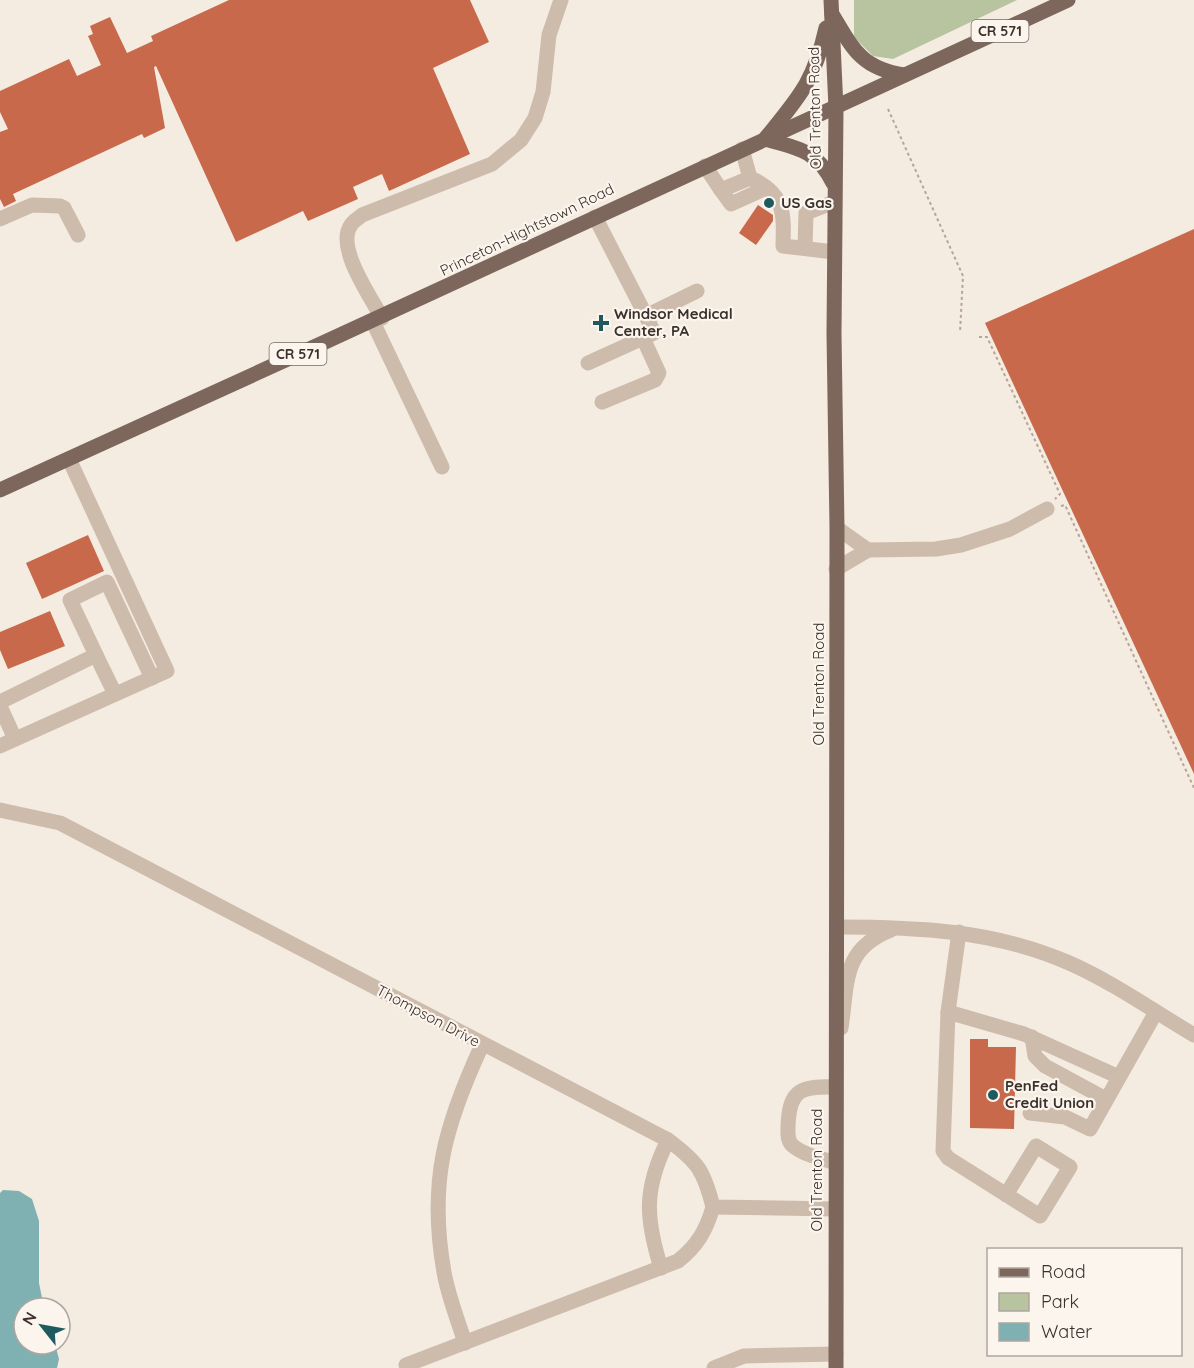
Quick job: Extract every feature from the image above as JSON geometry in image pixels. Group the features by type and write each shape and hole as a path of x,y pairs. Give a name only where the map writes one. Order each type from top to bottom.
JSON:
{"main road":[{"name":"Princeton-Hightstown Road","path":"0,490 377,320 705,166 1068,0"},
{"path":"830,6 856,54 884,72 904,75"},
{"path":"830,6 818,63 803,91 765,139 806,151 824,164 834,185"},
{"name":"Old Trenton Road","path":"830,6 836,108 834,185 837,528 836,1361"}],"street":[{"path":"442,467 350,257 346,241 351,225 362,216 492,164 521,140 535,118 543,92 549,35 561,0"},
{"path":"742,149 750,178 766,188 779,201 784,212 783,246 834,252"},
{"path":"705,166 731,204 766,188"},
{"path":"721,190 750,178"},
{"path":"784,212 806,213 834,202"},
{"path":"0,219 32,205 60,206 64,208 78,235"},
{"path":"805,248 806,213"},
{"path":"588,363 654,333 596,217"},
{"path":"646,316 697,291"},
{"path":"602,402 656,380 659,374 643,338"},
{"path":"0,746 168,671 69,459"},
{"path":"836,568 868,550 936,549 962,545 1010,529 1047,509"},
{"path":"837,528 868,550"},
{"path":"115,694 70,600 107,582 152,678"},
{"path":"0,702 96,655"},
{"path":"0,706 15,739"},
{"name":"Thompson Drive","path":"0,810 60,823 668,1140 692,1158 706,1179 713,1207"},
{"path":"837,927 899,927 959,932 1020,945 1068,962 1194,1035"},
{"path":"836,1058 850,968 857,951 871,938 899,927"},
{"path":"959,932 948,1012 943,1151 948,1158 1006,1195 1040,1216 1070,1167 1036,1146 1006,1195"},
{"path":"948,1012 1032,1037 1119,1077"},
{"path":"1030,1113 1065,1117 1090,1130 1156,1012"},
{"path":"1032,1037 1035,1056 1045,1066 1106,1100"},
{"path":"465,1343 444,1274 437,1223 438,1185 444,1142 457,1100 482,1045"},
{"path":"836,1087 806,1088 794,1096 789,1110 788,1136 792,1145 803,1152 836,1162"},
{"path":"661,1268 652,1239 648,1203 651,1183 668,1140"},
{"path":"406,1365 678,1261 693,1249 707,1228 713,1207 835,1209"},
{"path":"714,1368 744,1356 836,1361"}],"path":[{"path":"888,109 963,276 960,332"},
{"path":"979,337 987,337 1060,494 1055,497 1059,507 1065,505 1194,788"}],"green space":[{"path":"854,0 1017,0 893,59 873,56 854,37"}],"water":[{"path":"3,1190 19,1191 32,1199 39,1221 39,1283 42,1296 12,1296 12,1356 58,1356 57,1368 0,1368 0,1193"}],"building":[{"path":"229,0 470,0 489,42 433,68 470,154 389,191 382,174 353,187 358,199 308,221 303,211 236,242 156,66 154,67 165,128 144,138 142,134 13,194 16,201 4,207 0,199 0,132 8,129 0,112 0,91 69,59 77,76 101,65 88,36 93,34 90,26 110,17 127,53 153,41 151,36"},
{"path":"758,205 773,215 773,221 756,245 739,233"},
{"path":"1194,229 1194,774 985,323"},
{"path":"88,535 104,571 42,599 26,563"},
{"path":"50,611 65,646 8,669 0,650 0,632"},
{"name":"PenFed Credit Union","path":"970,1039 988,1039 988,1047 1016,1047 1014,1129 970,1128"}],"place":[{"name":"US Gas","path":"769,203"},
{"name":"Windsor Medical Center, PA","path":"601,323"},
{"name":"PenFed Credit Union","path":"993,1095"}]}
